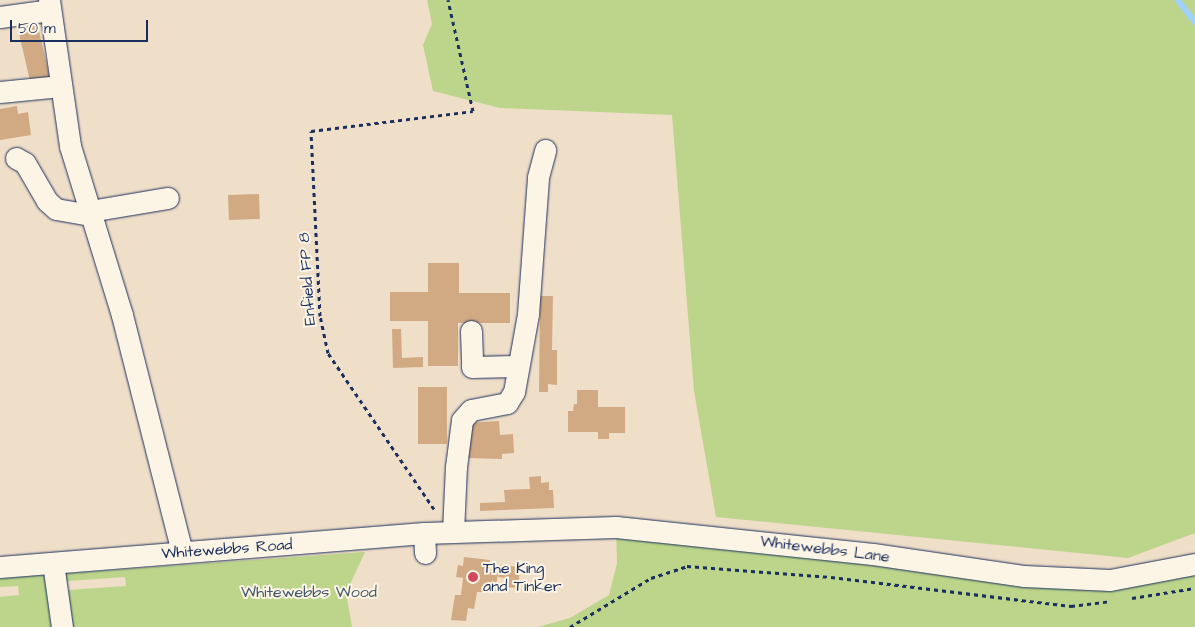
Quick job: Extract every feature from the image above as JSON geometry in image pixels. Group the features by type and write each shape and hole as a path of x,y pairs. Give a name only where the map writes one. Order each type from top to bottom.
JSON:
{"street":[{"path":"0,17 49,5 70,146 122,315 182,552"},
{"path":"0,92 61,86"},
{"path":"453,532 456,467 462,420 471,410 507,403 514,392 516,366 528,314 538,177 544,150"},
{"path":"16,158 25,162 47,201 56,209 91,213 168,198"},
{"path":"471,331 472,367 516,366"},
{"name":"Whitewebbs Lane","path":"453,532 616,527 873,554 1024,576 1110,580 1195,564"},
{"name":"Whitewebbs Road","path":"0,567 182,552 424,543 453,532"},
{"path":"53,563 62,627"}],"path":[{"name":"Enfield FP 8","path":"448,0 473,111 311,131 320,316 328,352 436,512 453,532"},
{"path":"570,627 651,578 687,566 831,577 1071,606 1116,600"},
{"path":"1125,599 1195,588"}],"green space":[{"path":"427,0 1195,0 1195,533 1128,558 716,517 694,391 672,115 500,108 433,91 423,45 432,24"},
{"path":"616,527 1025,576 1195,564 1195,627 538,627 570,618 609,595 617,563"},
{"name":"Whitewebbs Wood","path":"365,552 346,593 352,627 0,627 0,597 19,595 18,586 0,587 0,578","holes":["125,577 126,586 68,590 68,581"]}],"building":[{"path":"36,18 50,78 30,83 17,22"},
{"path":"17,106 18,114 28,112 31,135 0,140 0,109"},
{"path":"259,194 260,219 229,220 228,195"},
{"path":"428,263 459,263 459,293 510,293 510,323 458,323 458,366 428,366 428,321 390,321 390,292 428,292"},
{"path":"540,296 553,296 552,350 557,350 557,385 548,384 548,392 539,392"},
{"path":"392,329 401,329 402,358 423,357 423,367 393,368"},
{"path":"418,387 447,387 447,444 418,444"},
{"path":"577,390 598,390 598,407 625,407 625,433 609,433 609,439 598,439 598,432 568,432 568,411 573,411 574,404 577,404"},
{"path":"499,421 500,435 513,434 514,453 502,454 502,459 465,458 467,423"},
{"path":"541,476 541,483 549,482 549,490 553,490 554,508 480,511 480,503 505,502 504,490 530,489 529,477"},
{"path":"464,557 490,560 489,572 498,573 495,592 477,592 474,609 468,608 466,621 451,620 455,595 461,595 463,578 456,577 458,565 463,566"},
{"path":"500,565 520,567 518,588 505,587 506,578 498,577"}],"waterway":[{"path":"1178,0 1195,22"}],"place":[{"name":"The King and Tinker","path":"473,577"}]}
